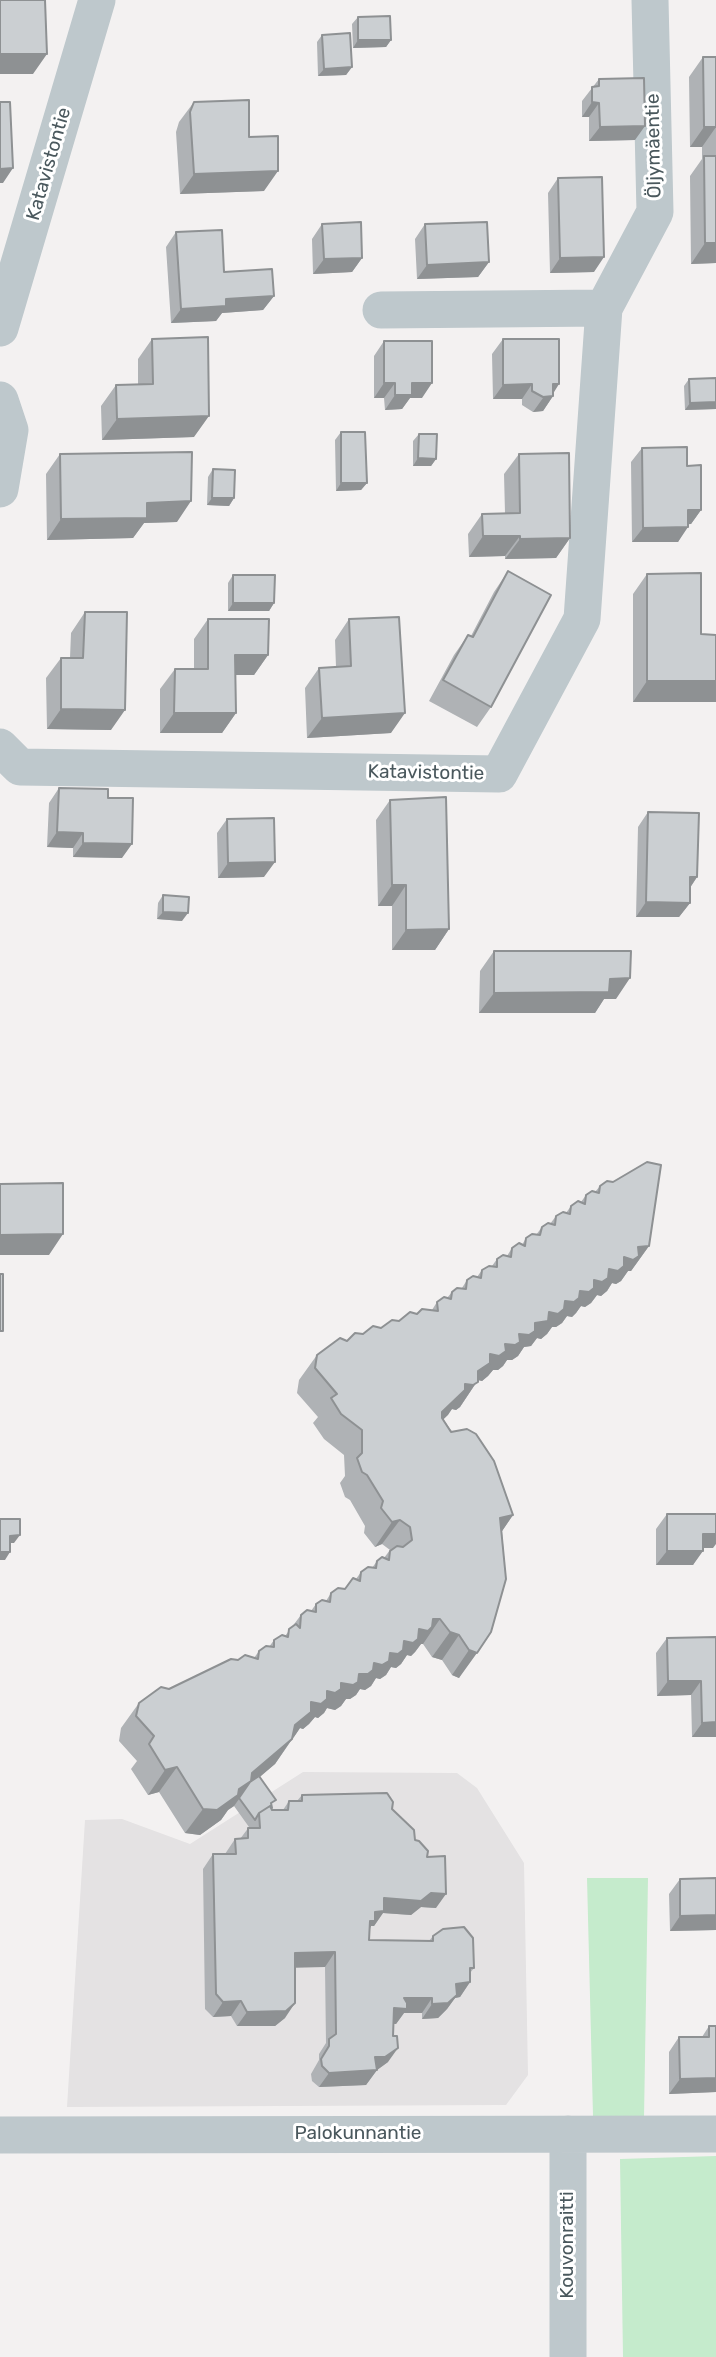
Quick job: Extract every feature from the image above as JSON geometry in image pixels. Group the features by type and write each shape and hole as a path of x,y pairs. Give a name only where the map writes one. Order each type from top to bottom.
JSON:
{"street":[{"name":"Katavistontie","path":"0,328 97,0"},
{"name":"Öljymäentie","path":"604,308 655,212 650,0"},
{"name":"Katavistontie","path":"0,747 20,767 499,774 582,620 604,308"},
{"path":"381,310 604,308"},
{"path":"0,400 10,430 0,489"},
{"name":"Kouvonraitti","path":"568,2134 568,2357"},
{"name":"Palokunnantie","path":"0,2135 716,2134"}],"shaded area":[{"path":"303,1772 457,1773 477,1788 524,1863 528,2075 506,2105 67,2107 85,1820 122,1819 190,1844"}],"green space":[{"path":"587,1878 648,1878 644,2118 593,2116"},
{"path":"716,2156 716,2357 623,2357 620,2159"}],"building":[{"path":"0,0 45,0 47,54 0,54"},
{"path":"390,16 391,40 358,40 358,17"},
{"path":"350,33 352,67 324,69 322,35"},
{"path":"703,57 716,57 716,127 704,127"},
{"path":"644,78 645,126 600,127 599,103 592,102 592,87 599,86 599,79"},
{"path":"249,100 249,137 278,136 278,171 194,174 190,112 194,102"},
{"path":"0,102 10,102 13,168 0,169"},
{"path":"704,156 716,156 716,243 705,243"},
{"path":"602,177 604,257 560,258 558,178"},
{"path":"361,222 362,258 324,259 322,224"},
{"path":"487,222 489,262 427,265 425,224"},
{"path":"222,230 224,272 272,269 274,296 226,299 226,306 181,309 176,232"},
{"path":"208,337 209,416 117,419 116,385 153,384 152,339"},
{"path":"503,339 559,339 559,384 553,384 553,396 543,397 532,391 532,384 503,385"},
{"path":"384,341 432,341 432,383 412,383 412,395 395,395 395,383 384,383"},
{"path":"716,378 716,402 690,403 689,379"},
{"path":"341,432 365,432 367,483 341,483"},
{"path":"419,434 437,434 436,459 418,458"},
{"path":"687,447 687,466 701,465 701,510 688,510 688,527 643,528 642,448"},
{"path":"192,452 191,501 147,503 147,518 61,519 60,454"},
{"path":"569,453 570,538 520,539 520,536 483,536 482,514 520,513 519,454"},
{"path":"213,469 235,470 234,498 212,498"},
{"path":"508,571 551,595 491,707 443,680 468,635 473,637"},
{"path":"701,573 701,634 716,635 716,681 647,681 647,574"},
{"path":"233,575 275,575 274,603 233,603"},
{"path":"85,612 127,612 125,710 61,709 61,658 83,658"},
{"path":"399,617 405,713 322,718 319,668 351,666 349,619"},
{"path":"208,619 269,619 268,655 235,655 236,713 174,713 175,669 208,669"},
{"path":"59,788 108,789 108,798 133,798 132,844 83,843 83,833 57,832"},
{"path":"446,797 449,929 406,930 406,885 392,885 390,800"},
{"path":"648,812 699,813 697,877 690,877 690,903 646,902"},
{"path":"274,818 275,862 228,863 227,819"},
{"path":"163,895 189,897 188,913 163,912"},
{"path":"494,951 631,951 630,978 610,979 609,992 494,993"},
{"path":"647,1162 661,1165 649,1246 638,1247 639,1256 633,1260 624,1257 624,1266 618,1271 609,1269 608,1278 602,1282 594,1280 594,1288 589,1292 580,1291 579,1298 574,1302 565,1301 564,1309 558,1314 549,1312 548,1321 535,1323 535,1331 529,1335 519,1334 520,1342 515,1345 505,1344 506,1351 499,1356 490,1354 490,1363 478,1371 478,1382 473,1385 465,1384 465,1390 442,1412 442,1418 451,1432 467,1429 476,1434 494,1461 513,1515 500,1518 506,1579 491,1632 477,1653 469,1650 459,1635 450,1632 440,1619 433,1619 432,1627 428,1631 419,1629 418,1639 413,1643 404,1641 403,1650 398,1654 390,1653 389,1661 382,1665 374,1663 373,1670 368,1674 359,1674 358,1682 353,1685 341,1683 341,1689 335,1693 327,1691 327,1699 321,1704 311,1702 311,1712 295,1725 292,1739 252,1773 251,1781 239,1789 238,1795 217,1810 203,1809 177,1767 165,1770 149,1744 154,1736 136,1716 139,1703 161,1687 169,1689 231,1659 238,1660 245,1655 258,1659 259,1651 266,1646 274,1647 274,1640 282,1635 288,1637 289,1629 296,1624 300,1628 301,1615 307,1610 316,1612 316,1604 322,1600 330,1602 331,1593 338,1588 345,1589 353,1578 360,1581 361,1572 368,1567 376,1568 377,1561 382,1557 389,1560 390,1551 397,1546 403,1547 412,1540 410,1527 400,1520 392,1522 381,1508 383,1501 367,1475 362,1472 357,1458 362,1453 362,1430 341,1414 331,1398 337,1394 315,1368 317,1355 340,1338 347,1341 355,1333 363,1334 373,1326 381,1328 392,1320 399,1321 410,1312 417,1314 422,1309 438,1311 437,1302 444,1297 451,1299 452,1292 457,1288 466,1289 467,1280 473,1276 481,1278 482,1270 489,1266 497,1267 497,1259 503,1255 511,1257 512,1248 519,1243 525,1246 526,1238 532,1234 540,1235 542,1227 548,1223 555,1225 556,1216 563,1212 570,1214 571,1206 578,1201 585,1204 586,1195 592,1191 599,1193 600,1186 607,1181 613,1182"},
{"path":"63,1183 63,1234 0,1235 0,1184"},
{"path":"0,1274 3,1274 3,1331 0,1331"},
{"path":"667,1514 716,1514 716,1534 703,1534 703,1551 667,1551"},
{"path":"0,1519 20,1519 20,1535 10,1536 10,1552 0,1552"},
{"path":"716,1637 716,1722 702,1723 701,1681 668,1681 667,1638"},
{"path":"259,1776 276,1800 271,1803 272,1808 270,1806 259,1813 255,1820 239,1798 250,1782"},
{"path":"387,1793 393,1802 392,1809 414,1830 415,1840 428,1851 427,1857 445,1856 446,1894 431,1893 421,1901 384,1898 384,1911 375,1912 375,1921 370,1921 369,1940 433,1941 433,1936 443,1929 464,1927 473,1938 474,1968 470,1968 470,1982 456,1984 457,1995 448,2003 432,2004 432,1998 404,1998 407,2009 394,2008 393,2036 397,2036 398,2048 385,2057 375,2057 377,2070 329,2073 322,2066 321,2059 329,2046 329,2039 336,2034 335,1952 295,1953 295,2003 286,2011 247,2012 241,2001 223,2002 216,1994 213,1854 236,1854 235,1839 248,1838 248,1828 260,1828 259,1813 270,1806 272,1810 288,1810 289,1801 302,1801 302,1795"},
{"path":"716,1878 716,1915 680,1916 680,1879"},
{"path":"709,2026 716,2026 716,2078 680,2079 679,2037 709,2037"}]}
